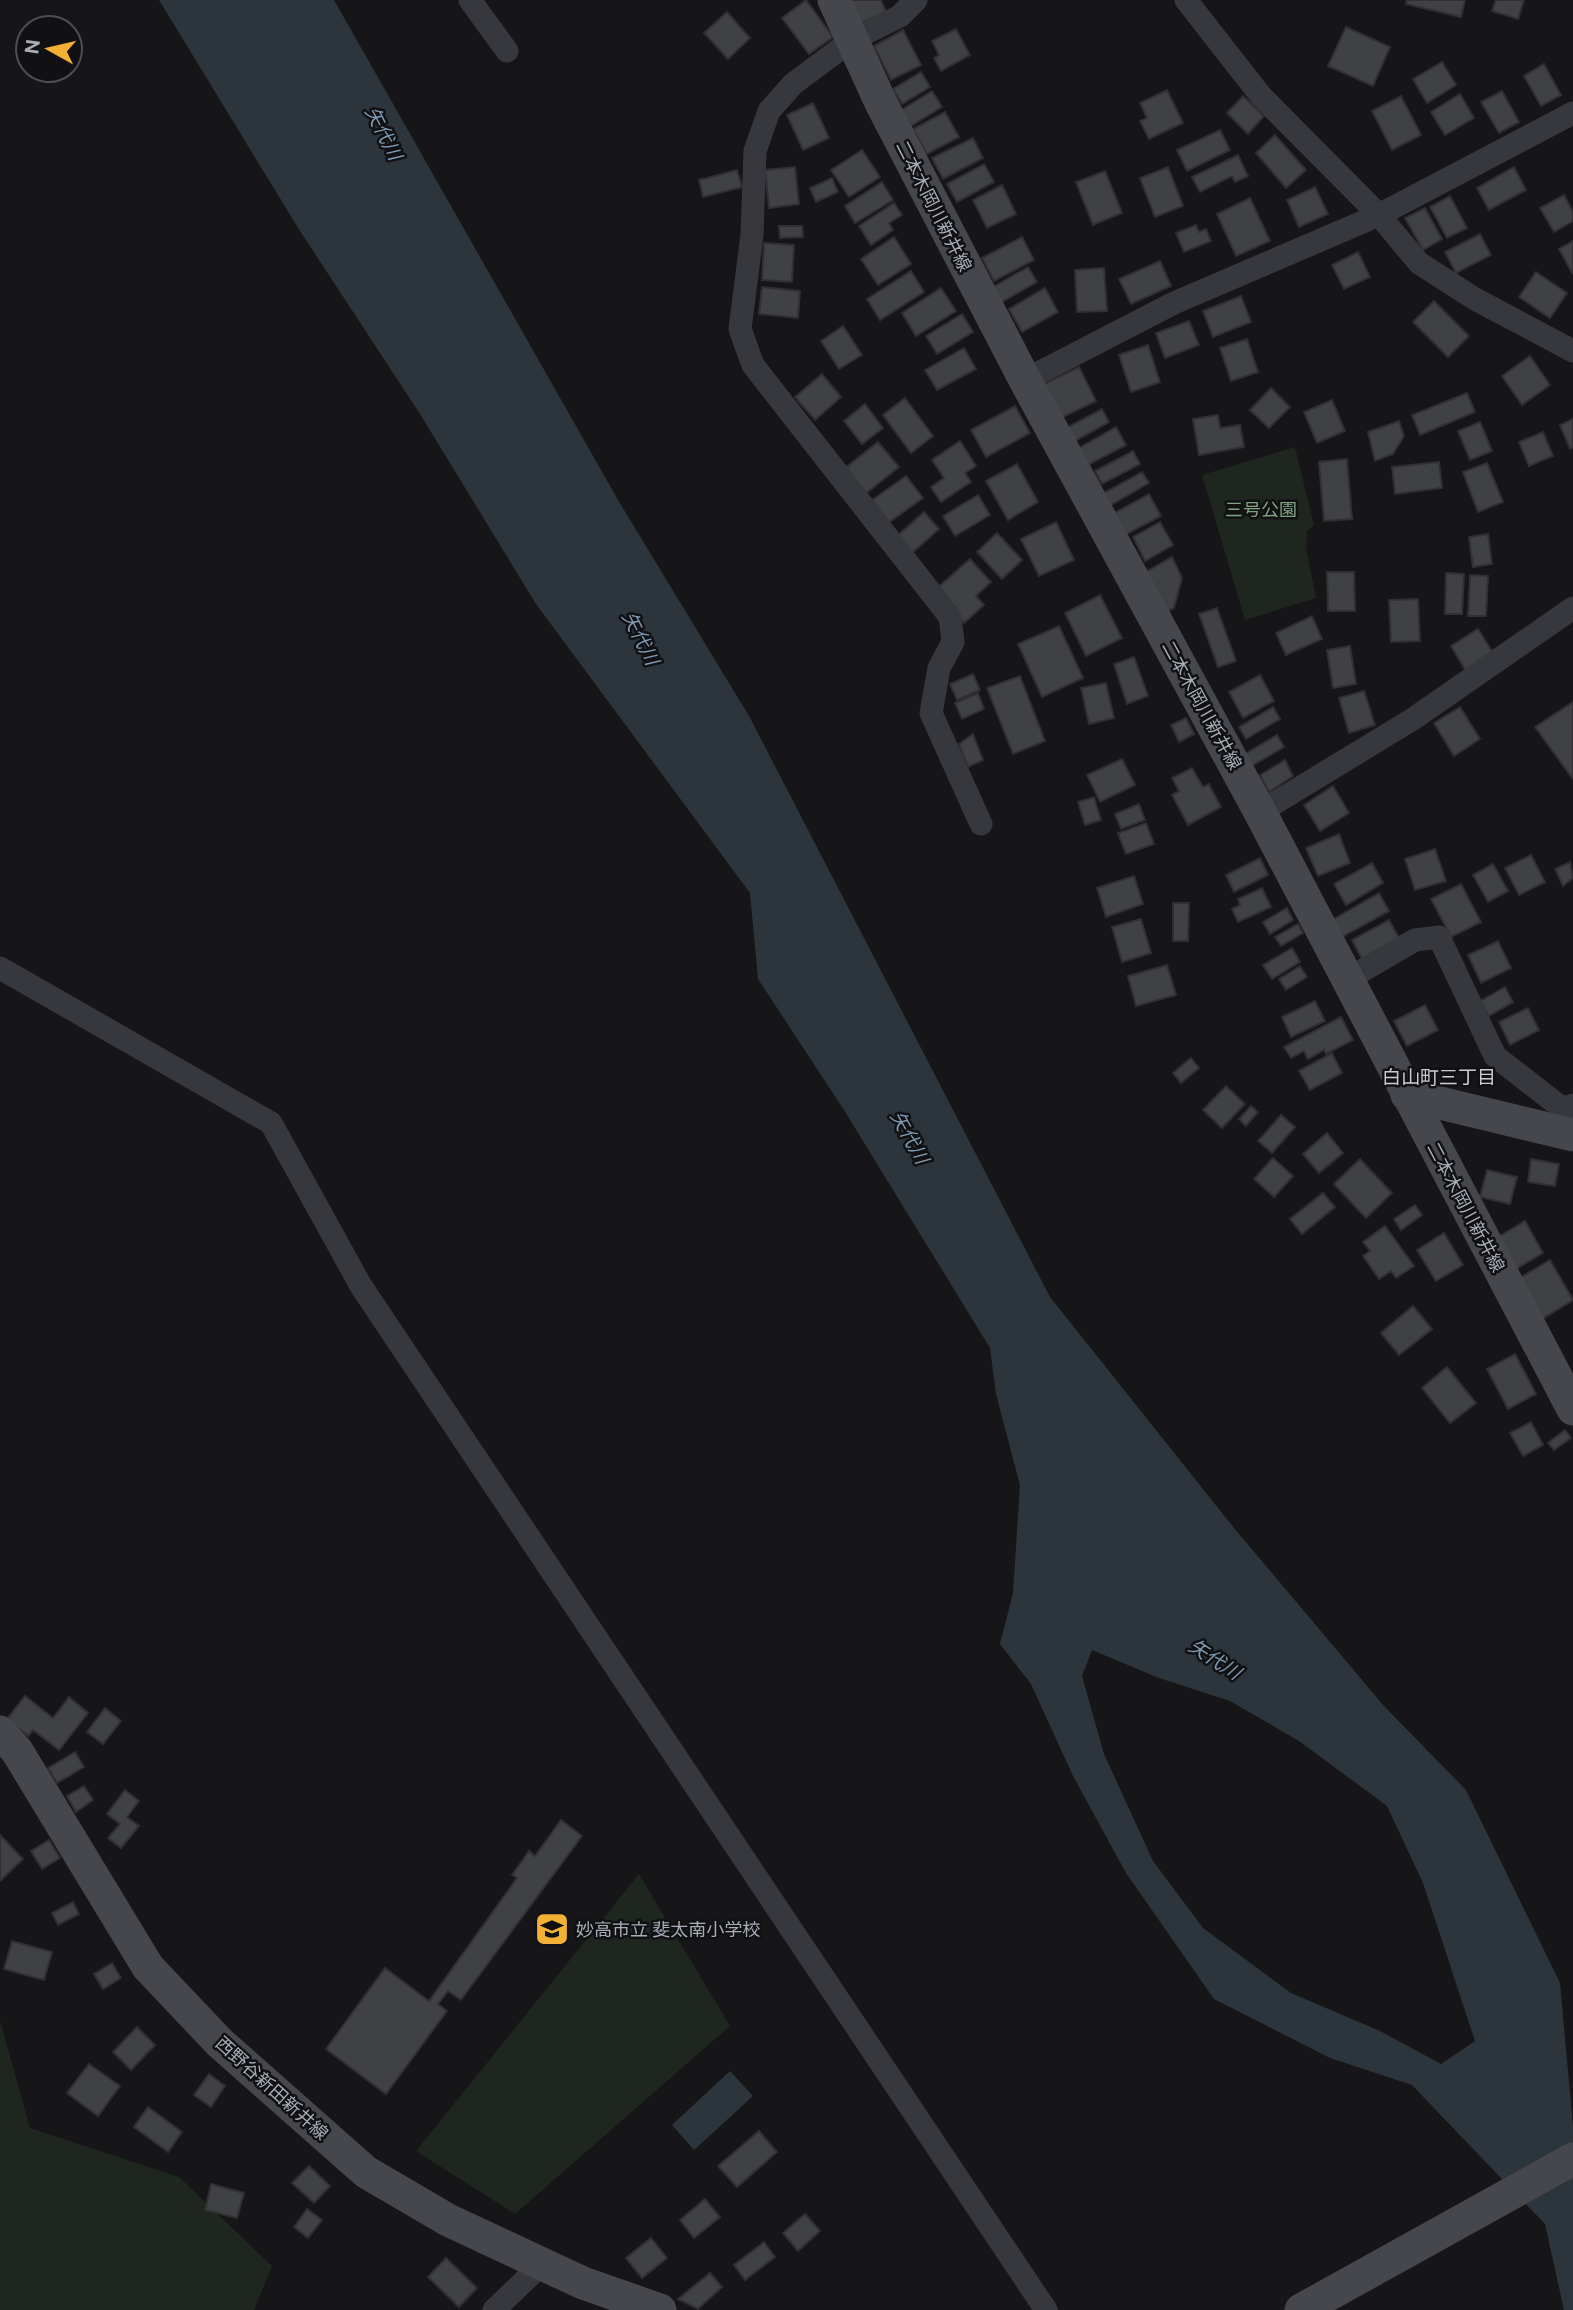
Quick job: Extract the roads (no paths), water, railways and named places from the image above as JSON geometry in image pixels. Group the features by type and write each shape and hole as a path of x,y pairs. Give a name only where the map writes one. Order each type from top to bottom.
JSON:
{"main road":[{"name":"二本木岡川新井線","path":"834,0 1025,380 1260,812 1573,1409"},
{"path":"1407,1096 1570,1120"},
{"name":"西野谷新田新井線","path":"0,1732 17,1751 148,1967 220,2043 366,2172 448,2220 542,2264 660,2310"},
{"path":"1301,2310 1573,2159"}],"street":[{"path":"470,0 507,51"},
{"path":"916,0 900,16 852,40 793,84 769,111 755,151 752,235 740,329 753,365 950,617 953,642 939,668 931,713 981,824"},
{"path":"1186,0 1261,96 1379,215 1419,263 1475,299 1573,351"},
{"path":"1025,380 1174,303 1379,215 1573,113"},
{"path":"1260,812 1413,719 1573,608"},
{"path":"1348,979 1415,940 1439,937 1495,1056 1558,1105 1570,1120"},
{"path":"0,968 271,1123 361,1286 1046,2310"},
{"path":"494,2310 542,2264"}],"water":[{"name":"矢代川","path":"159,0 334,0 618,500 749,716 1050,1297 1234,1528 1384,1706 1466,1790 1560,1983 1573,2127 1573,2310 1564,2310 1545,2224 1412,2085 1330,2058 1214,1999 1126,1873 1073,1776 1031,1684 1000,1644 1013,1593 1020,1485 996,1394 990,1348 844,1110 758,979 750,893 536,604 420,414 300,231","holes":["1092,1650 1159,1678 1230,1701 1299,1741 1387,1806 1423,1883 1475,2041 1441,2064 1380,2031 1291,1993 1203,1928 1153,1861 1104,1754 1082,1676"]},
{"path":"730,2071 753,2096 694,2150 672,2125"}],"place":[{"name":"妙高市立 斐太南小学校","path":"552,1929"}],"district":[{"name":"白山町三丁目","path":"1439,1077"}],"park label":[{"name":"三号公園","path":"1261,509"}]}
